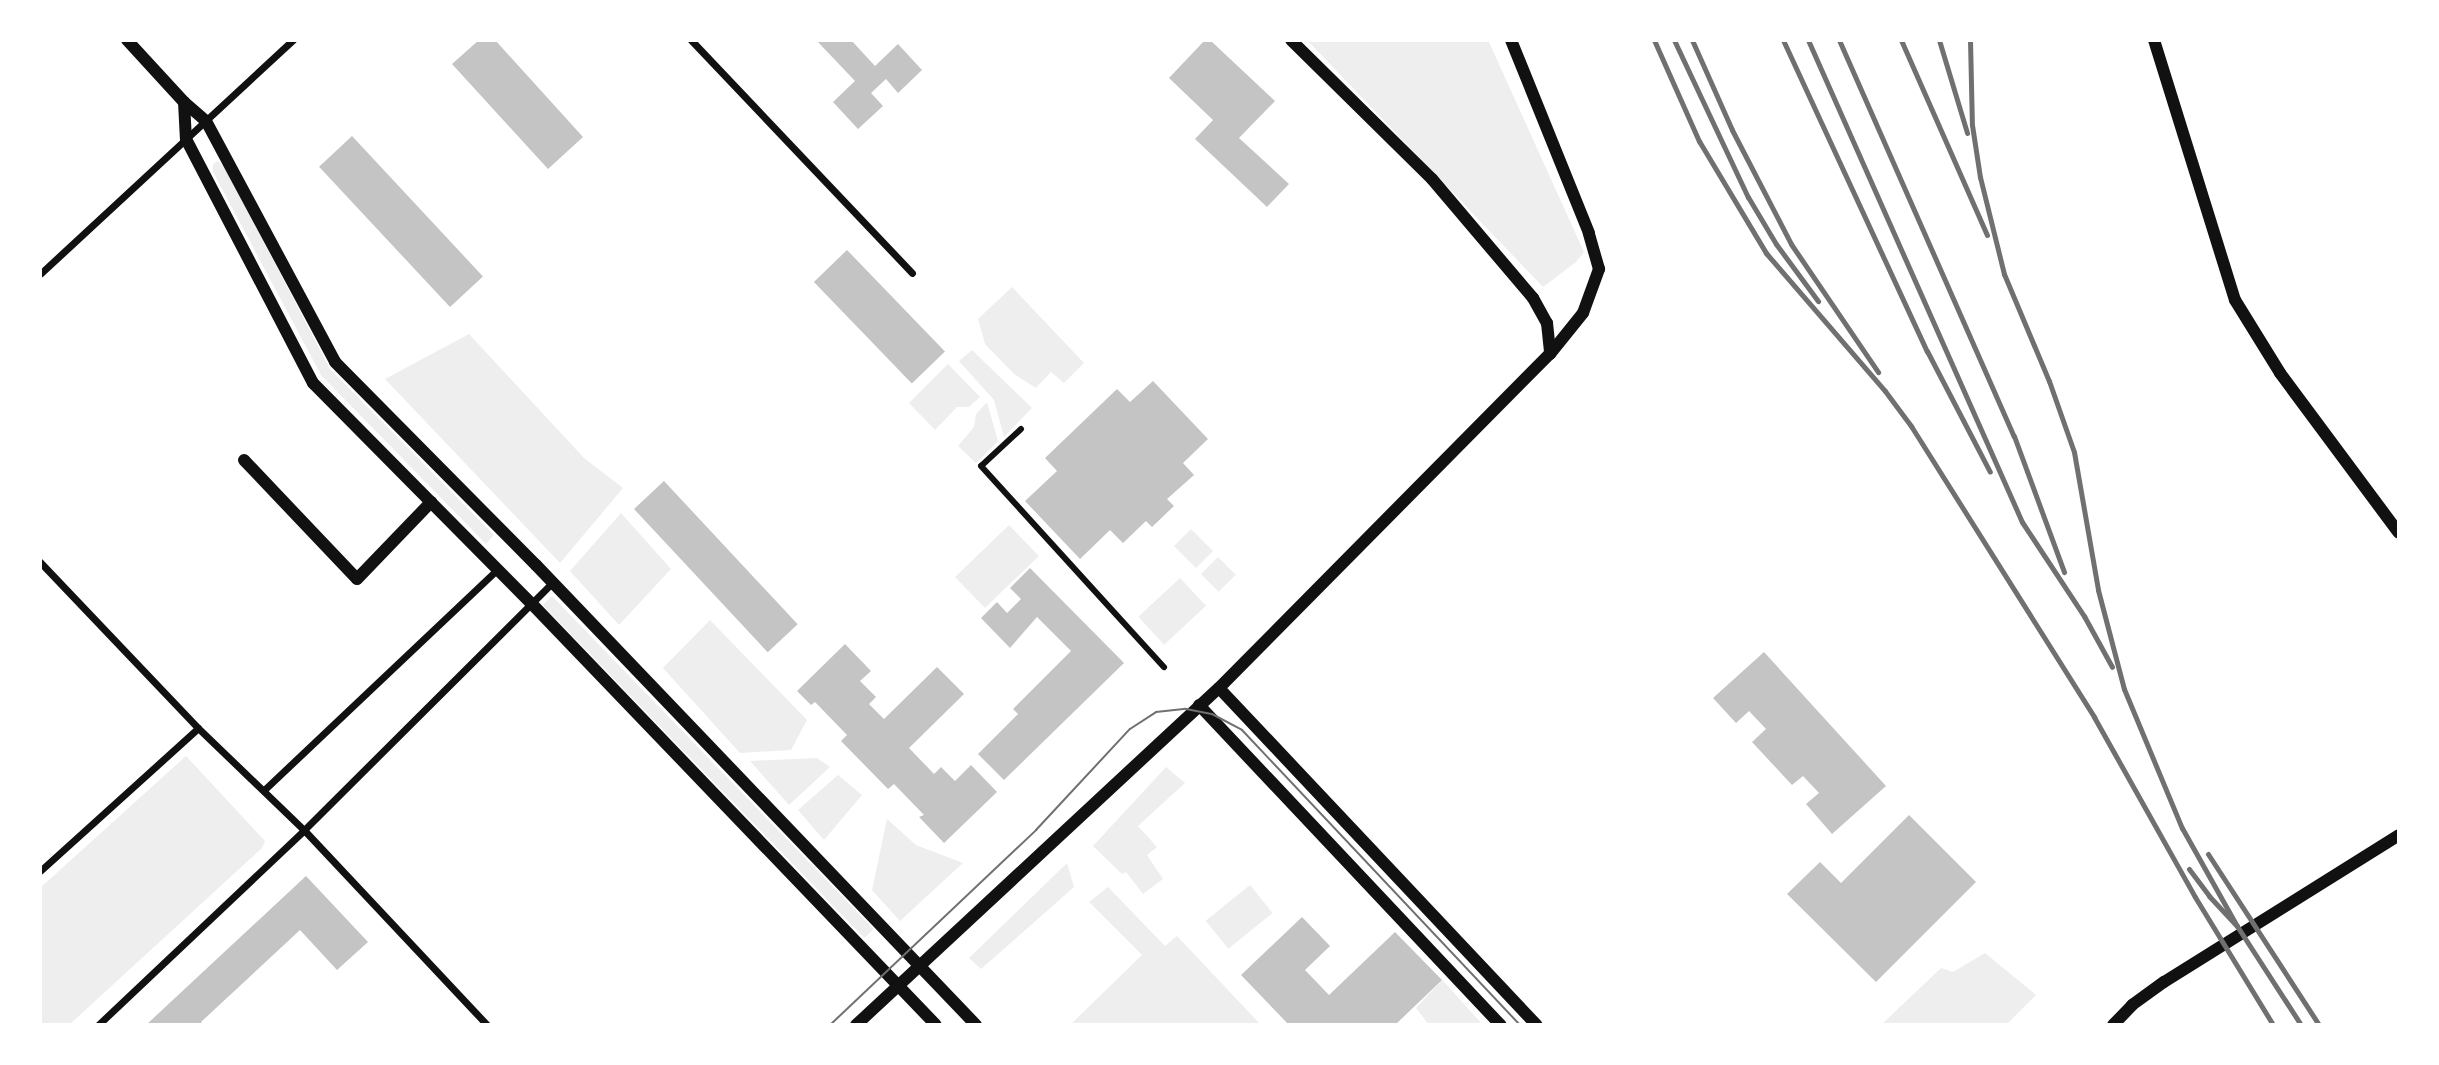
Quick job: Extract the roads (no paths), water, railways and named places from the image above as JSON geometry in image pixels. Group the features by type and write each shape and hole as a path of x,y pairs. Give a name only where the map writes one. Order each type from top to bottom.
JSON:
{"street":[{"path":"127,40 184,102 206,121 335,362 552,583 976,1025"},
{"path":"40,274 293,40"},
{"path":"691,40 912,273"},
{"path":"1290,40 1432,179 1533,298 1547,323 1550,355"},
{"path":"856,1025 1219,688 1550,355 1583,313 1599,269 1589,233 1511,40"},
{"path":"2154,40 2235,300 2280,373 2399,533"},
{"path":"184,102 186,139 313,383 532,604 936,1025"},
{"path":"1021,429 981,466 1164,667"},
{"path":"244,460 357,579 431,502"},
{"path":"40,562 198,728 304,830 487,1025"},
{"path":"264,790 498,569"},
{"path":"98,1025 304,830 552,583"},
{"path":"1219,688 1537,1025"},
{"path":"1199,705 1501,1025"},
{"path":"40,872 198,728"},
{"path":"2113,1025 2132,1005 2164,982 2399,835"}],"tram line":[{"path":"830,1025 1036,830 1130,729 1156,712 1186,709 1212,714 1242,730 1520,1025"}],"railway":[{"path":"1654,40 1699,141 1766,253 1885,391 1911,426 2094,717 2195,897 2273,1025"},
{"path":"1674,40 1748,197 1776,244 1818,301"},
{"path":"1692,40 1732,130 1791,244 1878,372"},
{"path":"1783,40 1927,351 1990,472"},
{"path":"1808,40 2022,522 2084,616 2112,667"},
{"path":"1839,40 2014,436 2064,572"},
{"path":"1901,40 1987,235"},
{"path":"1939,40 1967,133"},
{"path":"1970,40 1972,125 1980,177 2004,274 2049,381 2074,452 2098,590 2124,689 2182,828 2237,926"},
{"path":"2208,854 2319,1025"},
{"path":"2189,869 2237,926 2301,1025"}]}
